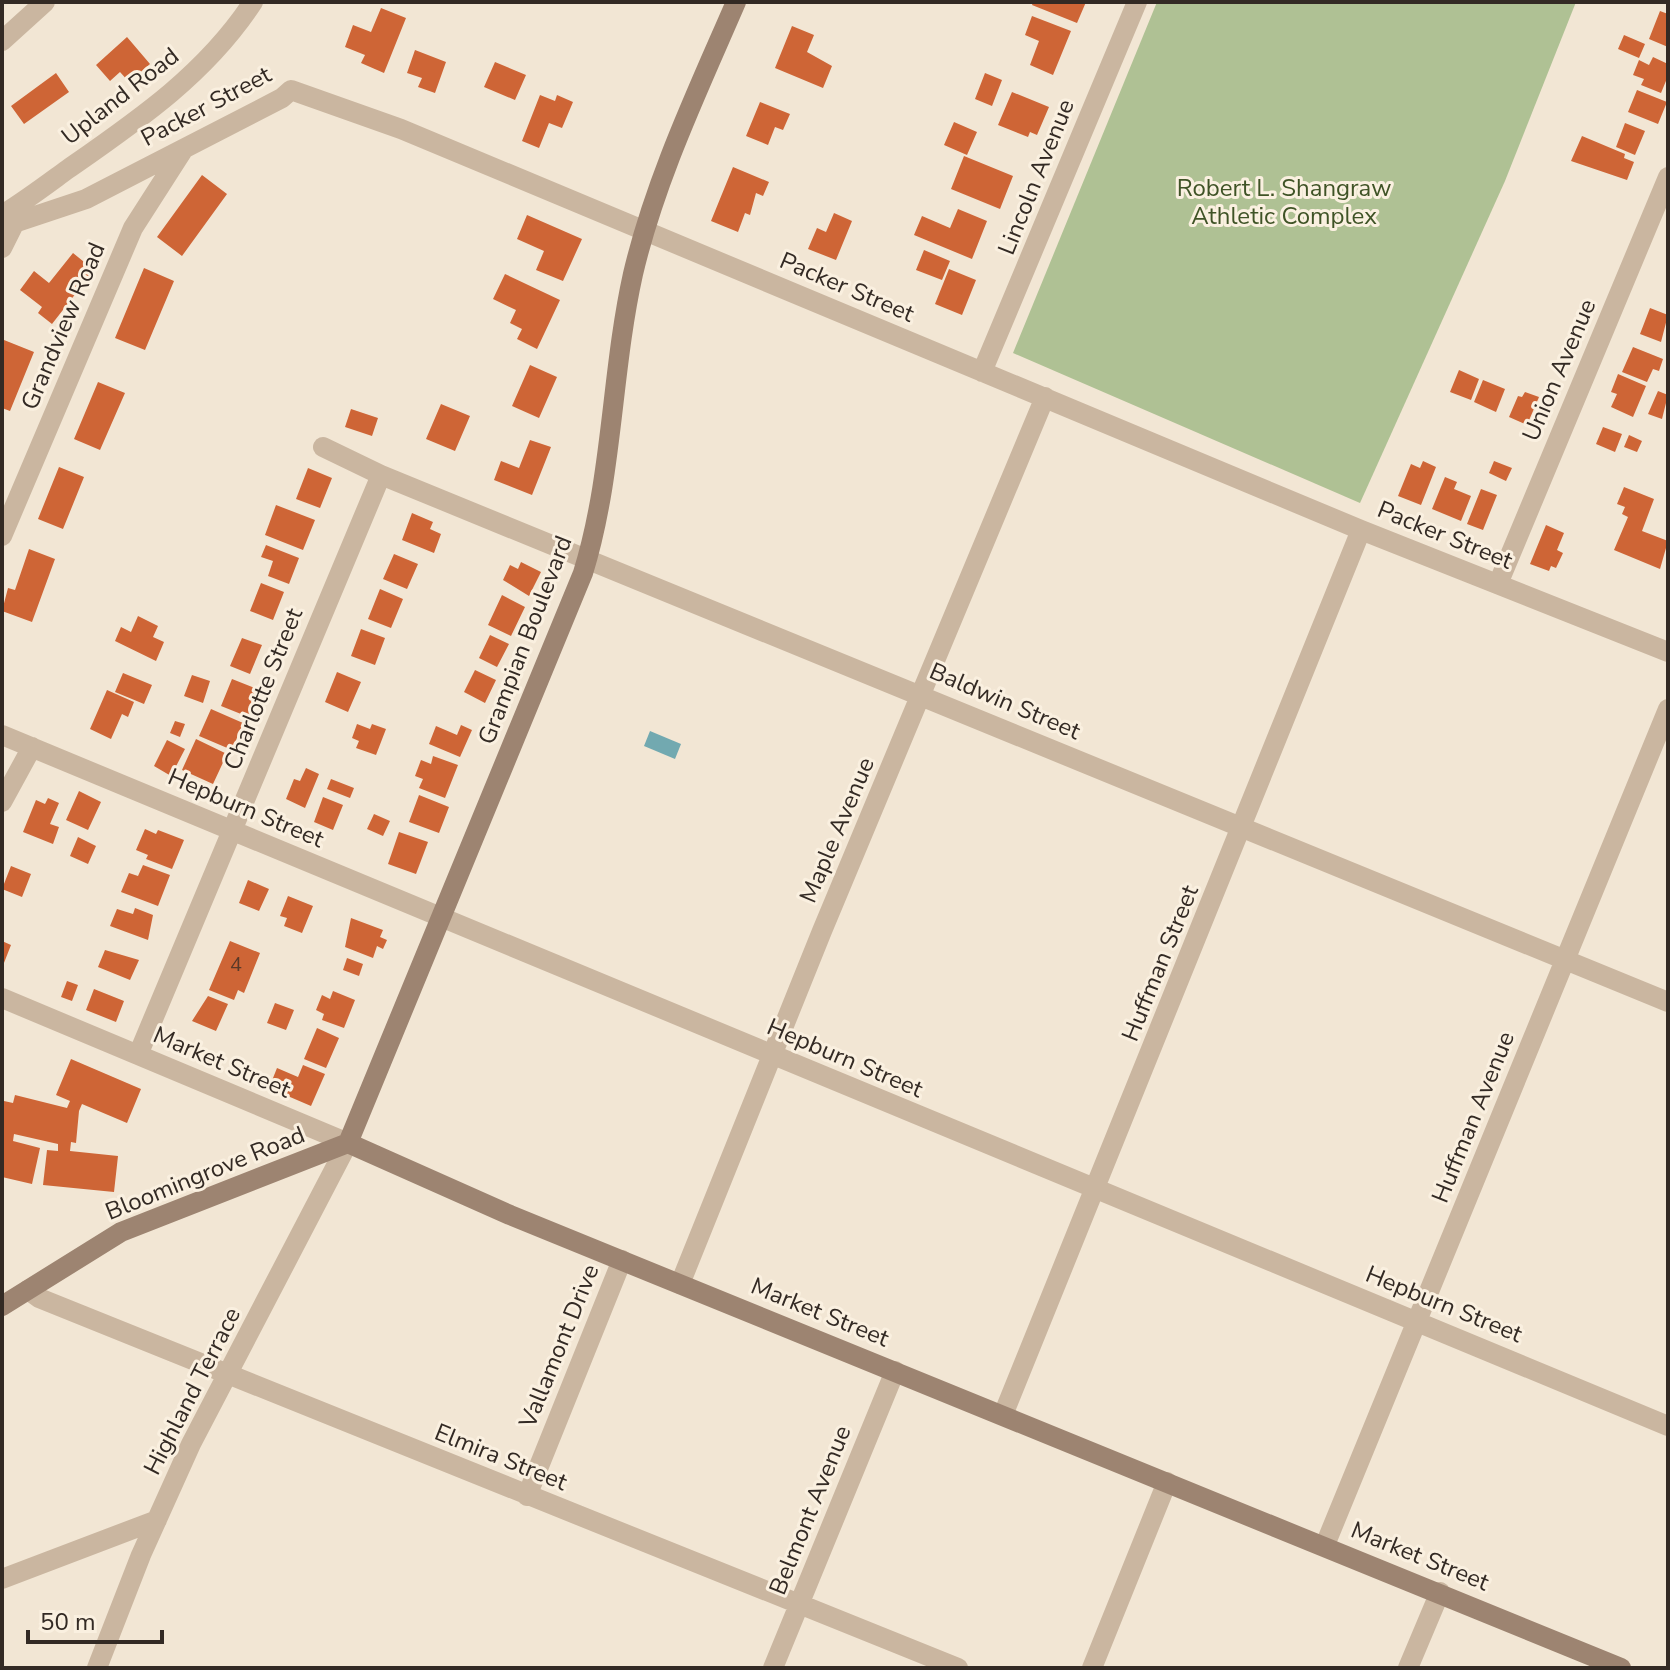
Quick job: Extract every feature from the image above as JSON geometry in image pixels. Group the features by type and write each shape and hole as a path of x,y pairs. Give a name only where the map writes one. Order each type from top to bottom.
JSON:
{"main road":[{"name":"Grampian Boulevard","path":"348,1143 565,621 587,558 608,458 619,346 644,233 736,2"},
{"name":"Market Street","path":"348,1143 680,1284 1621,1668"},
{"name":"Bloomingrove Road","path":"2,1305 121,1232 348,1143"}],"street":[{"path":"2,41 45,2"},
{"name":"Upland Road","path":"8,219 25,201 130,127 184,83 218,50 253,2"},
{"name":"Lincoln Avenue","path":"982,372 1137,2"},
{"name":"Packer Street","path":"8,219 86,199 187,144 282,98 291,90 401,129 1361,530 1668,652"},
{"name":"Grandview Road","path":"2,536 133,228 187,144"},
{"name":"Union Avenue","path":"1498,584 1668,177"},
{"path":"2,248 8,219"},
{"path":"1648,222 1668,230"},
{"name":"Maple Avenue","path":"680,1284 822,931 1045,397"},
{"name":"Baldwin Street","path":"323,447 381,475 923,694 1668,1002"},
{"name":"Charlotte Street","path":"138,1055 381,475"},
{"name":"Huffman Street","path":"1003,1415 1361,530"},
{"name":"Huffman Avenue","path":"1325,1545 1668,709"},
{"name":"Hepburn Street","path":"2,735 1668,1426"},
{"path":"2,802 32,747"},
{"name":"Market Street","path":"2,998 348,1143"},
{"name":"Highland Terrace","path":"97,1668 191,1444 348,1143"},
{"name":"Vallamont Drive","path":"527,1496 622,1260"},
{"name":"Elmira Street","path":"28,1290 39,1298 228,1376 958,1668"},
{"name":"Belmont Avenue","path":"773,1668 895,1371"},
{"path":"1092,1668 1167,1482"},
{"path":"2,1579 157,1520"},
{"path":"1408,1668 1440,1592"}],"green space":[{"name":"Robert L. Shangraw Athletic Complex","path":"1157,2 1576,2 1505,181 1360,503 1013,353"}],"water":[{"path":"650,731 681,744 675,759 644,746"}],"building":[{"path":"1033,2 1086,2 1077,23 1032,5"},
{"path":"381,8 406,18 384,73 361,63 365,55 345,47 353,25 371,32"},
{"path":"1660,11 1668,14 1668,47 1649,39"},
{"path":"1032,16 1071,31 1053,75 1030,65 1039,41 1025,35"},
{"path":"792,26 814,35 807,52 832,66 823,88 775,68"},
{"path":"1624,35 1645,44 1639,58 1618,49"},
{"path":"127,37 150,64 129,82 120,72 110,81 96,65"},
{"path":"415,50 446,62 435,93 418,87 422,78 407,73"},
{"path":"1653,57 1668,64 1668,76 1661,93 1641,85 1644,79 1633,75 1639,60 1649,65"},
{"path":"495,62 526,75 515,100 484,87"},
{"path":"56,73 69,92 24,124 11,106"},
{"path":"985,73 1002,80 992,106 975,99"},
{"path":"1637,90 1667,102 1658,124 1628,112"},
{"path":"1012,92 1049,107 1037,135 1030,132 1028,137 998,125"},
{"path":"540,95 555,101 557,95 573,102 562,128 549,123 539,148 522,141"},
{"path":"760,102 790,114 783,130 775,127 768,145 746,136"},
{"path":"954,122 977,132 967,155 944,145"},
{"path":"1625,123 1645,131 1635,155 1616,147"},
{"path":"1582,136 1625,154 1624,158 1634,162 1627,180 1571,161"},
{"path":"964,156 1013,176 1000,209 951,189"},
{"path":"733,167 769,182 763,196 756,193 750,215 745,213 738,232 711,221"},
{"path":"202,175 227,194 182,256 157,237"},
{"path":"958,209 987,221 972,259 914,235 922,216 950,228"},
{"path":"834,213 852,221 836,260 808,249 817,228 826,232"},
{"path":"527,215 582,239 563,281 536,270 544,251 517,239"},
{"path":"924,250 950,261 942,280 916,270"},
{"path":"73,253 94,270 52,324 38,313 42,307 20,290 34,271 49,283"},
{"path":"144,268 174,281 145,350 115,338"},
{"path":"949,269 976,280 962,315 935,304"},
{"path":"505,274 560,300 537,349 517,339 522,329 510,323 516,310 493,299"},
{"path":"1650,308 1668,315 1661,342 1640,334"},
{"path":"4,340 34,352 10,411 2,408"},
{"path":"1633,347 1663,359 1659,371 1653,369 1647,382 1622,372"},
{"path":"530,365 557,377 539,418 512,406"},
{"path":"1459,370 1479,379 1471,400 1450,392"},
{"path":"1618,374 1646,386 1633,417 1611,407 1617,394 1611,392"},
{"path":"1483,380 1505,389 1496,412 1474,402"},
{"path":"98,382 125,393 100,450 74,439"},
{"path":"1658,391 1668,395 1662,419 1648,414"},
{"path":"1525,392 1539,397 1527,425 1509,417 1518,396 1522,397"},
{"path":"441,404 470,416 455,451 426,439"},
{"path":"351,409 378,418 372,436 345,427"},
{"path":"1603,427 1622,434 1615,452 1596,444"},
{"path":"1629,435 1642,441 1637,452 1624,447"},
{"path":"530,440 551,447 532,495 494,480 501,461 519,468"},
{"path":"1423,461 1436,467 1421,505 1398,496 1411,464 1420,468"},
{"path":"1494,461 1512,468 1506,481 1489,473"},
{"path":"59,467 84,477 63,529 38,519"},
{"path":"308,468 332,478 320,508 296,499"},
{"path":"1445,477 1457,482 1454,489 1471,496 1461,521 1432,509"},
{"path":"1624,487 1654,499 1642,531 1668,541 1660,569 1614,550 1628,517 1622,514 1625,507 1617,504"},
{"path":"1481,489 1497,495 1483,530 1467,524"},
{"path":"276,505 315,520 303,550 265,535"},
{"path":"412,513 433,522 430,529 441,534 434,553 402,540"},
{"path":"1546,525 1564,533 1557,550 1563,553 1556,568 1551,566 1549,571 1530,564"},
{"path":"266,545 299,558 289,584 268,576 273,561 261,557"},
{"path":"29,549 55,559 32,622 2,611 8,588 15,590"},
{"path":"394,554 418,564 407,589 383,579"},
{"path":"521,562 541,572 529,596 503,580 510,565 518,569"},
{"path":"261,583 284,592 273,620 250,611"},
{"path":"380,589 403,599 391,628 368,619"},
{"path":"502,595 525,607 511,636 488,625"},
{"path":"138,616 158,626 153,637 164,642 156,661 115,641 121,627 131,632"},
{"path":"361,629 385,638 375,665 351,656"},
{"path":"490,635 509,644 497,667 479,658"},
{"path":"242,638 262,645 250,674 230,666"},
{"path":"475,670 496,680 485,703 464,692"},
{"path":"337,672 361,682 348,712 325,702"},
{"path":"123,673 152,685 144,704 115,692"},
{"path":"192,675 210,681 203,703 184,696"},
{"path":"232,679 262,691 251,718 221,706"},
{"path":"107,690 134,702 128,717 122,714 111,739 90,729"},
{"path":"211,709 243,723 232,750 199,736"},
{"path":"175,721 185,724 180,737 170,733"},
{"path":"357,724 370,729 372,724 386,729 376,755 356,748 359,741 352,738"},
{"path":"461,725 472,730 460,757 429,744 436,726 457,735"},
{"path":"196,739 227,754 213,784 182,770"},
{"path":"167,740 185,749 171,776 154,766"},
{"path":"433,756 458,765 445,798 419,788 423,779 415,776 421,760 431,764"},
{"path":"306,768 319,774 305,808 286,799 294,779 300,781"},
{"path":"331,779 354,788 350,798 327,789"},
{"path":"79,791 101,802 88,830 66,820"},
{"path":"419,795 449,807 439,833 409,822"},
{"path":"323,797 343,805 333,830 314,822"},
{"path":"48,798 59,803 50,824 59,827 53,844 23,832 36,800 45,804"},
{"path":"374,814 390,821 383,836 367,829"},
{"path":"145,829 156,834 158,830 184,840 172,869 146,859 148,855 136,850"},
{"path":"399,832 428,842 416,874 388,864"},
{"path":"78,837 96,846 88,864 70,856"},
{"path":"143,865 170,875 158,906 121,892 129,873 138,876"},
{"path":"11,866 31,874 22,897 2,889"},
{"path":"248,880 269,889 259,911 239,903"},
{"path":"288,896 313,906 302,933 284,926 287,918 280,916"},
{"path":"135,908 153,915 148,940 110,926 117,909 133,914"},
{"path":"351,918 383,930 380,937 387,940 383,949 377,946 373,958 345,947"},
{"path":"2,941 11,945 2,968"},
{"path":"230,941 260,953 244,993 238,990 234,1000 209,990"},
{"path":"105,950 139,960 130,980 98,967"},
{"path":"347,958 363,964 359,976 343,970"},
{"path":"67,981 78,985 72,1001 61,997"},
{"path":"94,989 124,1001 116,1022 86,1010"},
{"path":"333,991 355,1000 344,1028 322,1020 324,1014 316,1010 322,995 330,999"},
{"path":"208,996 228,1004 216,1031 192,1021"},
{"path":"275,1003 294,1010 286,1030 267,1023"},
{"path":"317,1028 339,1038 326,1068 304,1059"},
{"path":"71,1059 141,1089 127,1123 82,1104 79,1111 76,1143 71,1142 70,1151 118,1156 114,1192 43,1185 47,1150 58,1151 58,1144 14,1134 13,1141 40,1148 32,1184 2,1177 4,1101 13,1103 15,1095 67,1108 70,1101 56,1095"},
{"path":"303,1065 325,1074 311,1106 269,1088 277,1068 298,1077"}]}
